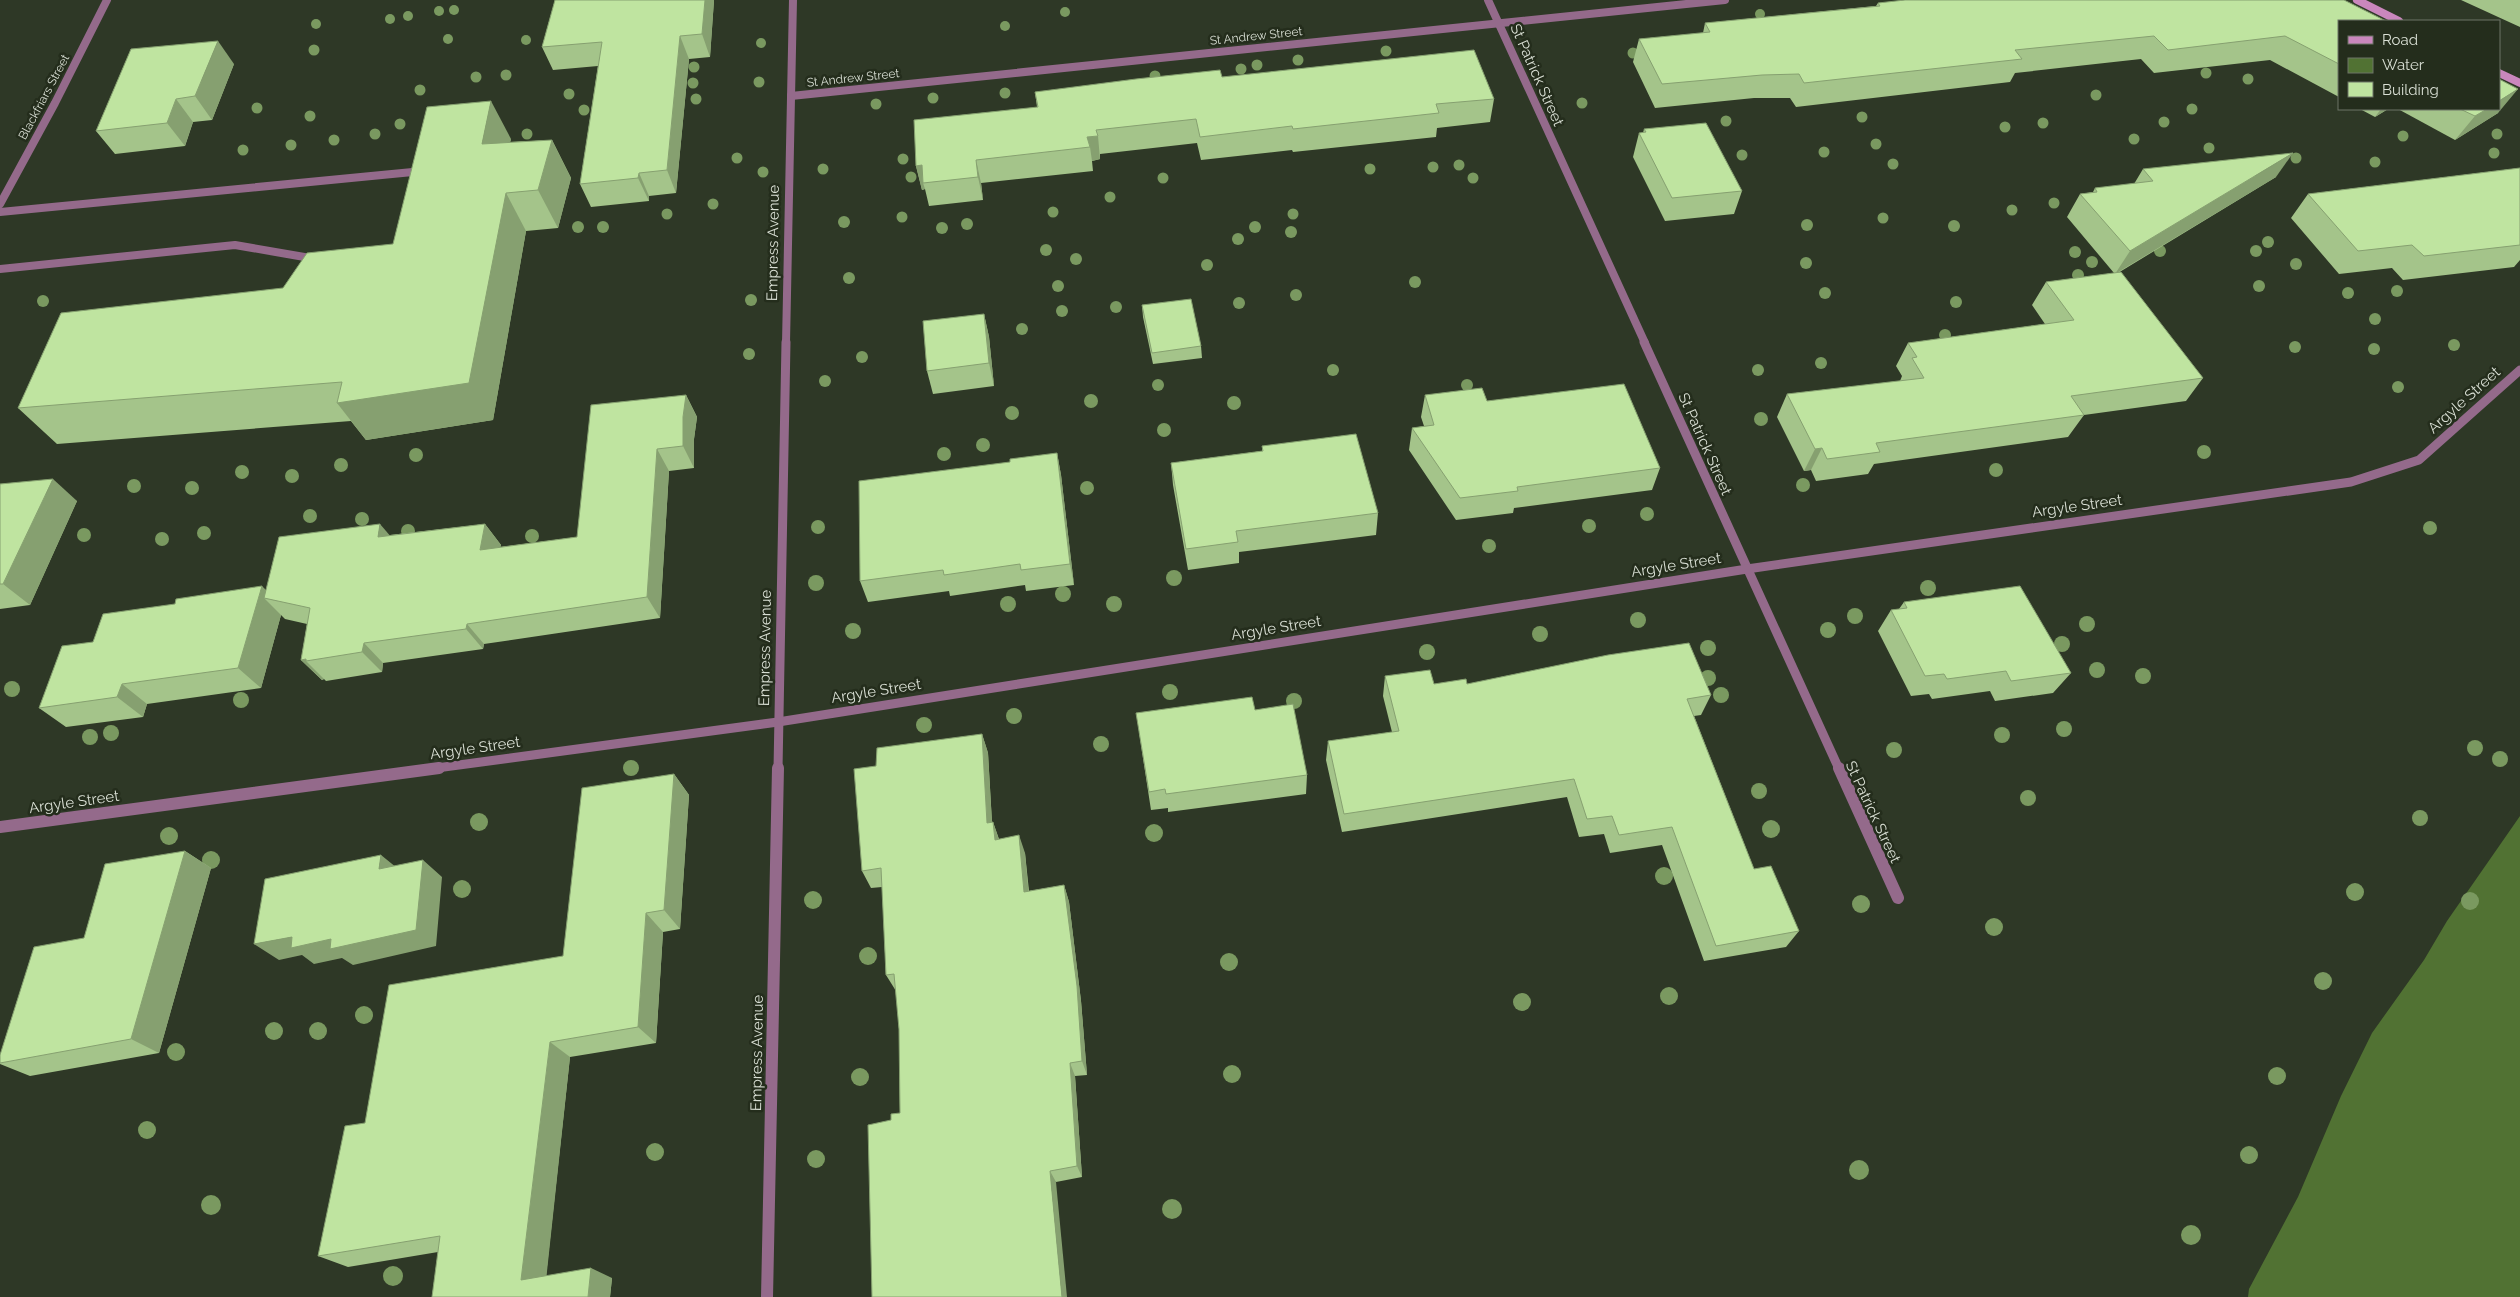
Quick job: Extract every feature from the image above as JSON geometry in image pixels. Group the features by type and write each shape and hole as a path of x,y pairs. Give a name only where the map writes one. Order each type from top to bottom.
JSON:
{"main road":[{"path":"2357,0 2397,20"},
{"path":"2500,73 2520,83"}],"street":[{"name":"Blackfriars Street","path":"0,204 106,0"},
{"name":"Empress Avenue","path":"767,1297 792,0"},
{"name":"St Patrick Street","path":"1488,0 1898,898"},
{"name":"St Andrew Street","path":"790,96 1724,0"},
{"path":"0,212 428,171 426,180"},
{"path":"0,269 235,245 321,260"},
{"name":"Argyle Street","path":"0,827 778,722 1747,569 2351,482 2419,460 2520,370"}],"water":[{"path":"2520,816 2520,1297 2248,1297 2249,1289 2298,1197 2341,1096 2372,1033 2424,960 2447,921"}],"building":[{"path":"555,0 705,0 702,34 680,36 667,170 639,173 638,178 580,184 602,42 542,47"},
{"path":"1905,0 2344,0 2384,20 2338,20 2338,63 2285,36 2168,50 2154,36 2015,50 2022,59 1804,83 1799,74 1762,75 1662,84 1639,39 1710,32 1705,23 1880,6 1878,3"},
{"path":"218,41 195,96 176,99 167,123 96,131 131,49"},
{"path":"1474,50 1494,99 1436,104 1439,113 1293,129 1292,126 1200,137 1196,119 1096,130 1098,136 1087,137 1090,147 976,160 978,177 923,183 922,165 916,166 914,120 1038,107 1035,92 1220,70 1222,77"},
{"path":"2500,80 2518,89 2500,100"},
{"path":"491,101 482,144 552,140 538,190 506,193 469,383 337,403 342,382 18,408 61,313 283,288 307,253 393,244 427,107"},
{"path":"2462,110 2485,110 2475,116"},
{"path":"1706,123 1742,191 1672,198 1639,133 1646,132 1644,129"},
{"path":"2293,153 2130,251 2080,194 2097,192 2095,188 2153,181 2143,169"},
{"path":"2520,168 2520,245 2424,256 2412,245 2358,251 2308,194"},
{"path":"2121,272 2203,378 2071,396 2084,415 1876,443 1880,452 1827,459 1822,448 1815,449 1787,394 1924,378 1912,358 1917,357 1908,343 2074,320 2046,282"},
{"path":"1191,299 1201,346 1152,353 1142,305"},
{"path":"984,314 989,363 927,371 923,321"},
{"path":"1624,384 1660,468 1517,487 1518,491 1460,498 1412,428 1434,425 1425,395 1482,388 1487,401"},
{"path":"686,395 683,417 683,446 657,449 647,597 467,624 466,629 364,643 362,652 306,661 306,659 301,660 310,608 264,598 279,537 380,524 378,537 485,524 480,550 577,537 591,405"},
{"path":"1356,434 1378,513 1236,531 1238,542 1186,549 1171,463 1263,451 1262,446"},
{"path":"1057,453 1070,564 1021,570 1020,564 944,575 943,570 860,581 859,481 1010,462 1010,459"},
{"path":"53,479 3,584 0,584 0,484"},
{"path":"262,586 238,668 122,684 117,697 39,708 62,646 93,642 103,614 175,604 176,599"},
{"path":"2020,586 2071,673 2011,681 2006,671 1947,679 1944,674 1925,676 1891,610 1907,608 1904,602"},
{"path":"1689,643 1711,695 1687,699 1754,869 1771,866 1799,931 1716,946 1672,827 1619,835 1612,816 1587,819 1574,779 1344,814 1328,741 1399,731 1385,676 1430,670 1434,684 1466,679 1467,684 1608,655"},
{"path":"1252,697 1255,710 1293,704 1307,775 1166,794 1165,789 1149,792 1136,713"},
{"path":"982,734 987,823 993,822 995,840 1019,835 1024,892 1064,885 1077,986 1082,1061 1070,1063 1077,1166 1050,1171 1062,1297 872,1297 868,1125 891,1120 891,1114 900,1113 899,1029 894,974 886,975 881,868 862,871 854,769 876,766 877,748"},
{"path":"674,774 664,910 646,913 638,1027 550,1042 521,1280 591,1268 588,1297 432,1297 440,1236 318,1256 345,1126 365,1123 389,985 563,956 582,788"},
{"path":"185,851 131,1039 0,1063 0,1055 34,947 84,938 105,864"},
{"path":"381,855 379,869 423,860 416,930 330,949 331,939 291,948 292,937 254,944 265,879"}]}
